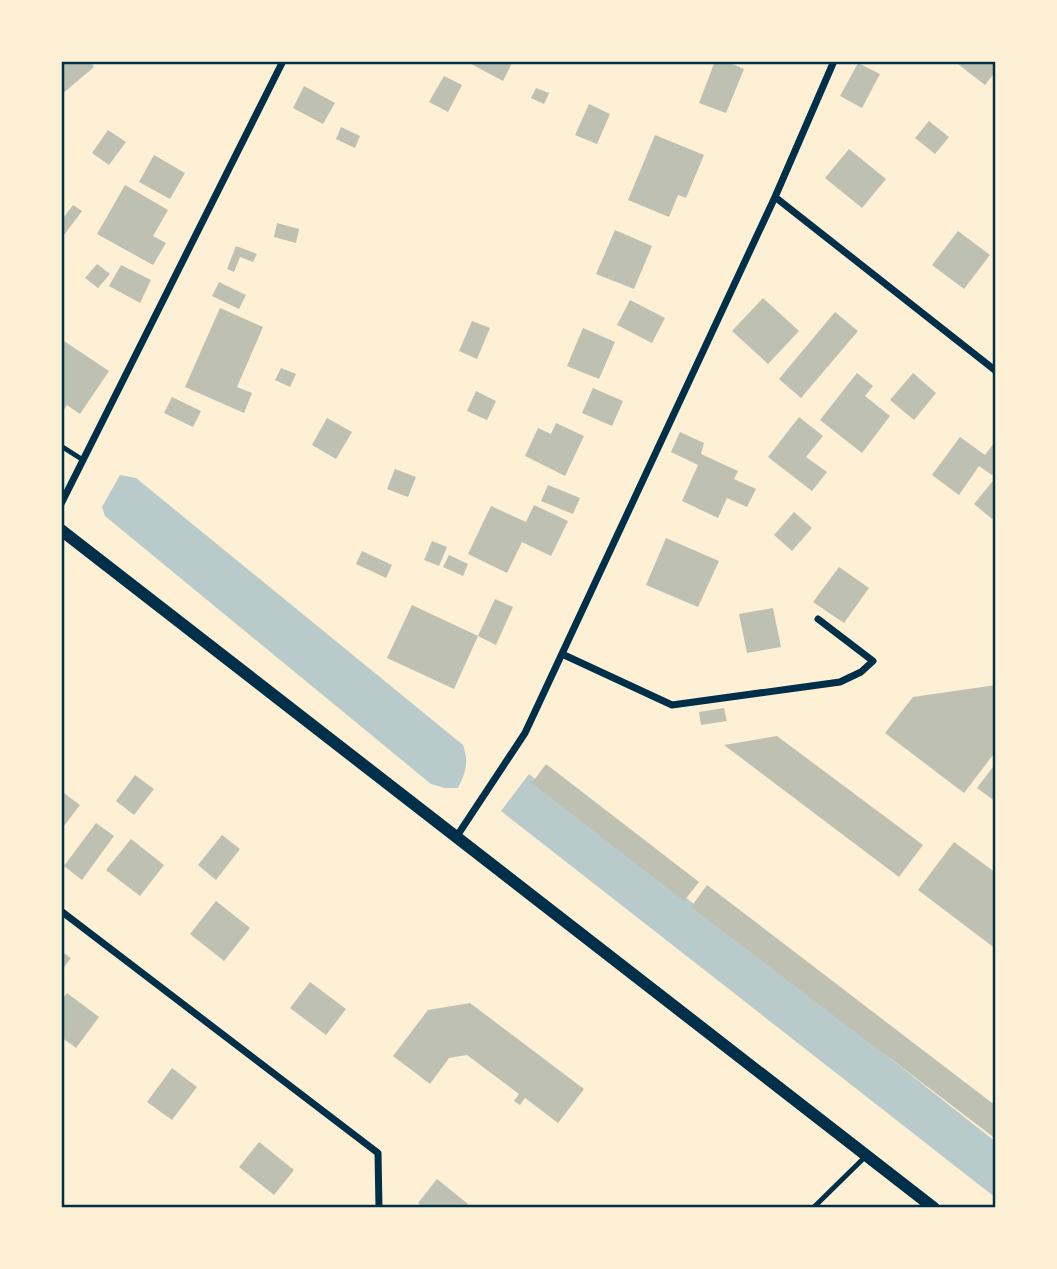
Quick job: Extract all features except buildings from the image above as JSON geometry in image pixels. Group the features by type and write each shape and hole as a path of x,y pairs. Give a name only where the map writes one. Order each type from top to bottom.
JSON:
{"street":[{"path":"61,504 283,61"},
{"path":"457,836 525,733 775,197 834,61"},
{"path":"775,197 996,371"},
{"path":"61,530 934,1208"},
{"path":"562,654 672,705 840,682 861,673 873,661 818,619"},
{"path":"61,911 378,1153 379,1208"}],"lane":[{"path":"61,446 83,460"},
{"path":"813,1208 867,1155"}],"shaded area":[{"path":"120,475 136,478 463,745 466,767 458,788 431,784 105,516 102,507"},
{"path":"529,774 996,1142 996,1198 501,811"}]}
